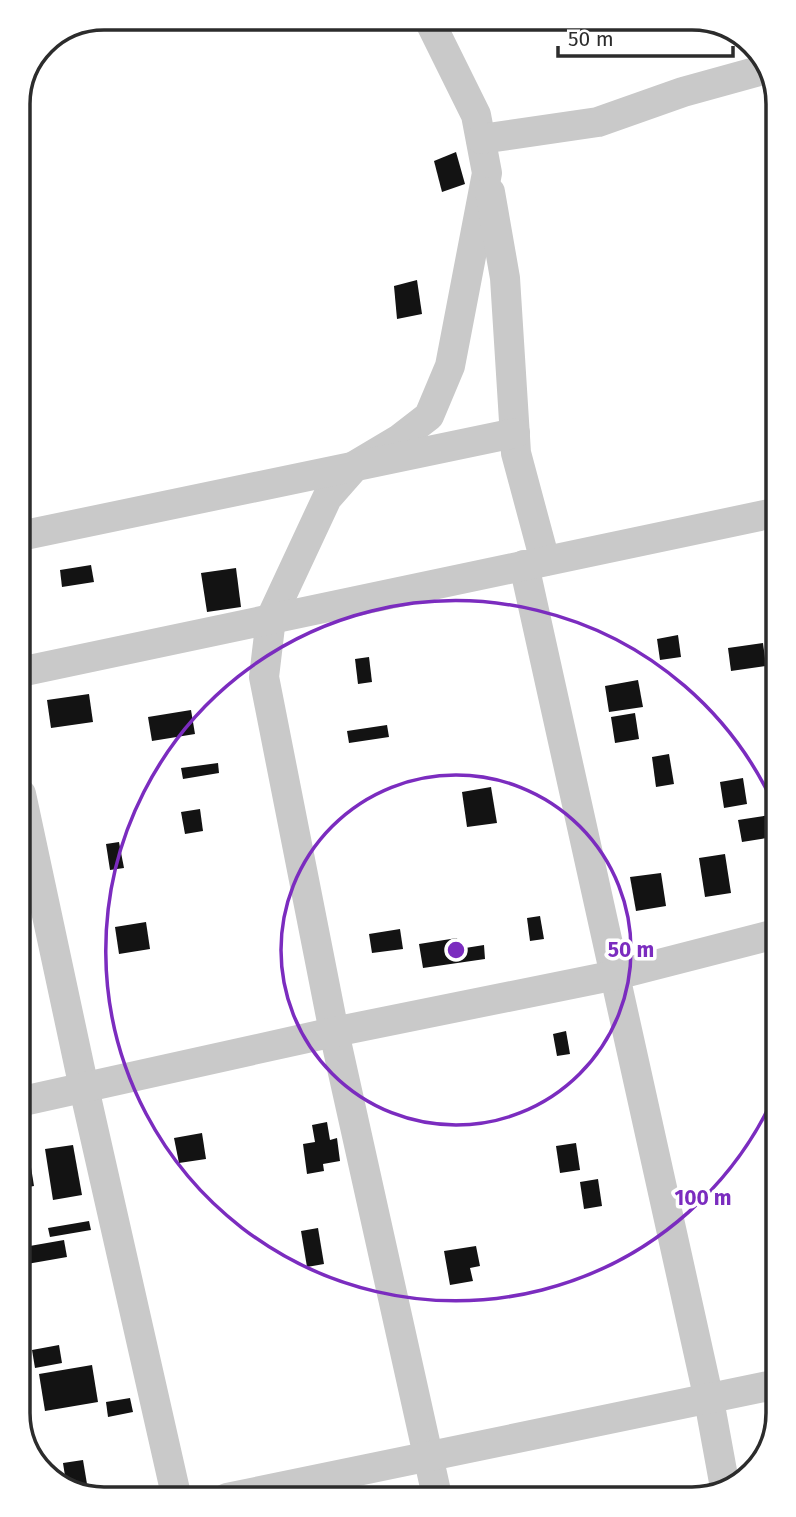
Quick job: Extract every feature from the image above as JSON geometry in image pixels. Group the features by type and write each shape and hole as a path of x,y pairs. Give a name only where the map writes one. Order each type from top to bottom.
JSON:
{"street":[{"path":"434,30 477,115 505,278 516,453 534,563 616,975 709,1400 724,1480"},
{"path":"481,139 597,122 683,92 759,71"},
{"path":"435,1487 334,1032 264,677 271,618 327,498 356,465 398,440 429,416 450,366 487,173"},
{"path":"30,534 515,433"},
{"path":"30,670 766,515"},
{"path":"30,836 174,1487"},
{"path":"30,1100 334,1032 616,975 766,937"},
{"path":"278,1487 766,1387"}],"building":[{"path":"456,152 465,184 442,192 434,161"},
{"path":"417,280 422,314 397,319 394,286"},
{"path":"91,565 94,582 62,587 60,570"},
{"path":"236,568 241,607 207,612 201,573"},
{"path":"678,635 681,657 660,660 657,639"},
{"path":"763,643 766,666 731,671 728,648"},
{"path":"369,657 372,682 358,684 355,659"},
{"path":"638,680 643,707 609,712 605,686"},
{"path":"89,694 93,722 51,728 47,700"},
{"path":"191,710 195,734 152,741 148,717"},
{"path":"635,713 639,739 615,743 611,717"},
{"path":"387,725 389,737 349,743 347,731"},
{"path":"669,754 674,784 656,787 652,757"},
{"path":"218,763 219,773 183,779 181,768"},
{"path":"743,778 747,804 724,808 720,782"},
{"path":"491,787 497,823 467,827 462,792"},
{"path":"200,809 203,831 185,834 181,812"},
{"path":"766,816 766,838 742,842 738,820"},
{"path":"119,842 124,868 110,870 106,844"},
{"path":"725,854 731,893 705,897 699,858"},
{"path":"661,873 666,906 636,911 630,877"},
{"path":"540,916 544,939 530,941 527,918"},
{"path":"146,922 150,949 119,954 115,927"},
{"path":"400,929 403,949 372,953 369,934"},
{"path":"457,938 459,949 484,945 485,959 423,968 419,944"},
{"path":"566,1031 570,1054 557,1056 553,1034"},
{"path":"327,1122 330,1140 337,1138 340,1161 323,1164 324,1171 307,1174 303,1144 315,1142 312,1125"},
{"path":"202,1133 206,1159 179,1163 174,1138"},
{"path":"576,1143 580,1170 560,1173 556,1146"},
{"path":"73,1145 82,1195 53,1200 45,1149"},
{"path":"30,1161 34,1186 30,1187"},
{"path":"598,1179 602,1206 584,1209 580,1182"},
{"path":"89,1221 91,1230 50,1237 48,1228"},
{"path":"318,1228 324,1264 307,1267 301,1231"},
{"path":"64,1240 67,1257 30,1263 30,1246"},
{"path":"476,1246 480,1266 470,1268 473,1281 450,1285 444,1251"},
{"path":"59,1345 62,1363 35,1368 32,1350"},
{"path":"92,1365 98,1402 45,1411 39,1374"},
{"path":"130,1398 133,1412 108,1417 106,1402"},
{"path":"83,1460 87,1485 65,1476 63,1463"}]}
